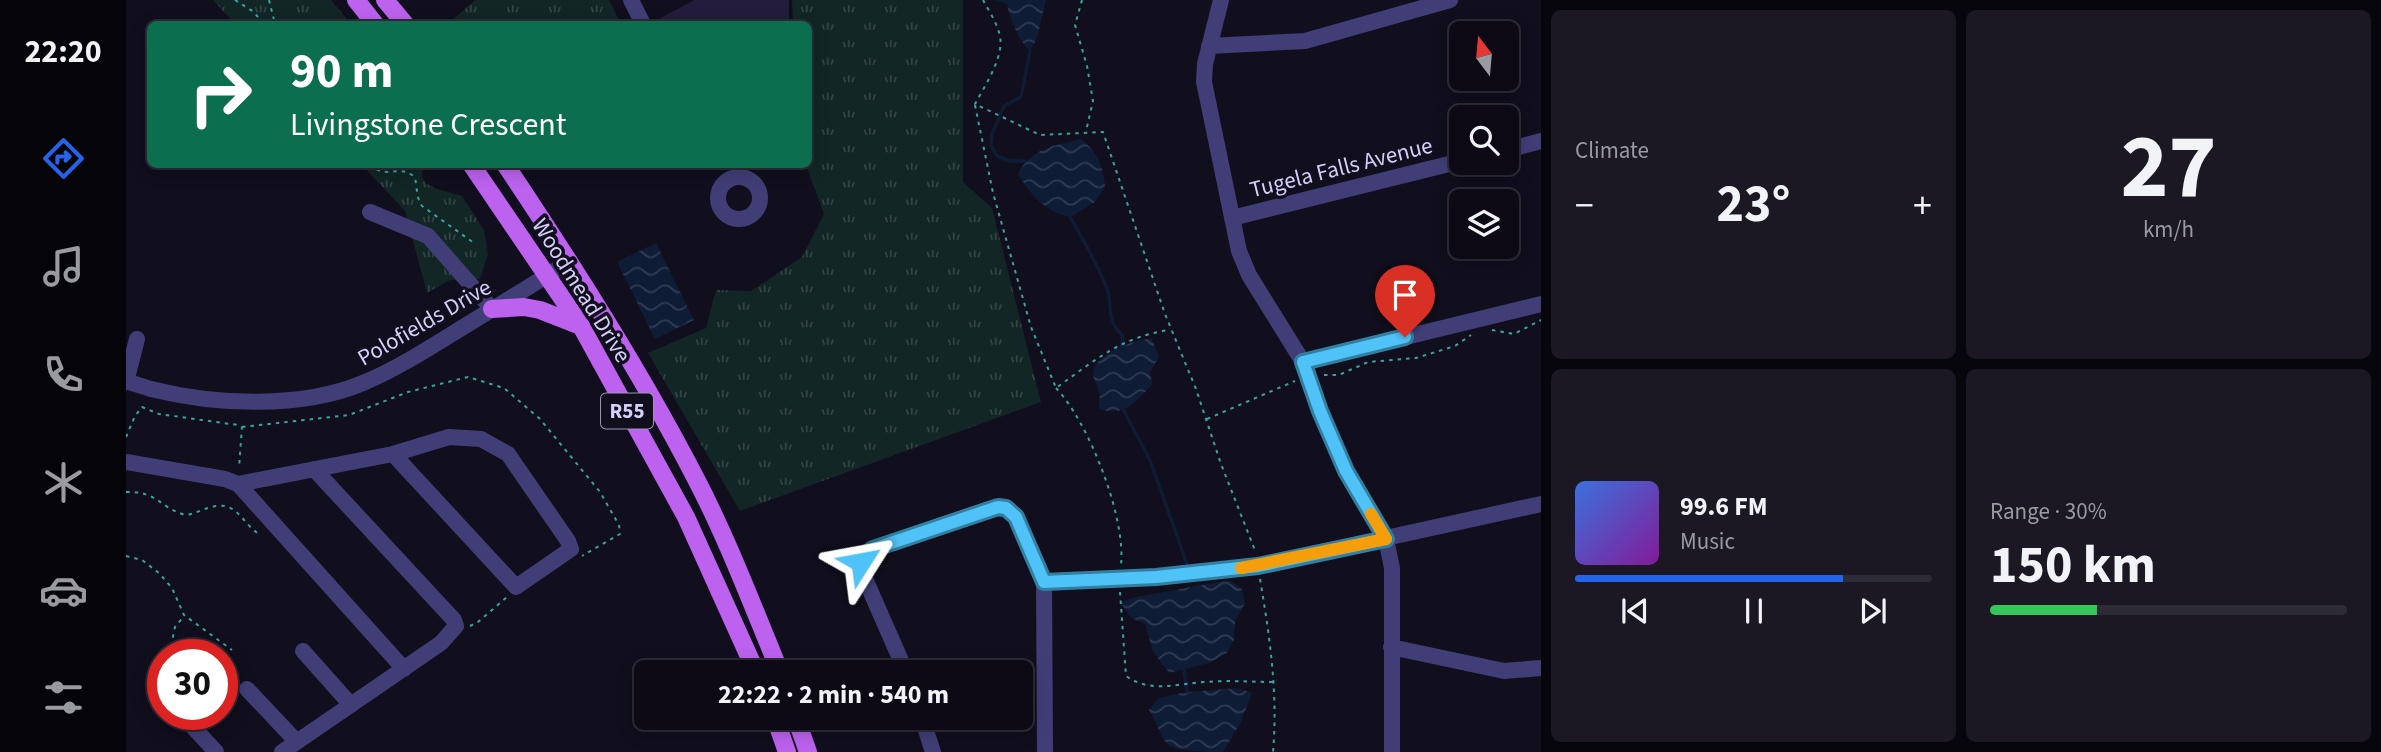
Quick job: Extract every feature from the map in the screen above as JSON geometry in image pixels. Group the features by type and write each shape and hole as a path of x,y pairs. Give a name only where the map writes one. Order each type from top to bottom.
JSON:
{"main road":[{"path":"356,0 373,21"},
{"path":"385,0 402,21"},
{"name":"Woodmead Drive","path":"474,168 581,326 686,517 751,660"},
{"name":"Woodmead Drive","path":"508,168 570,261 648,387 697,480 775,660"},
{"path":"492,309 524,307 540,310 581,326"},
{"path":"779,730 787,752"},
{"path":"800,730 808,752"}],"street":[{"path":"631,0 642,21"},
{"path":"1221,0 1205,64 1204,82 1239,251 1249,275 1305,369 1346,471 1386,539 1392,568 1392,752"},
{"path":"1209,46 1305,41 1450,0"},
{"path":"1519,147 1541,141"},
{"name":"Tugela Falls Avenue","path":"1232,218 1449,164"},
{"path":"370,212 428,236 492,309"},
{"name":"Polofields Drive","path":"126,382 181,397 241,402 301,398 333,392 361,384 384,373 570,261"},
{"path":"1305,369 1541,304"},
{"path":"126,382 137,340"},
{"path":"238,484 393,454 449,437 481,439 508,454 541,499 571,549 516,587 393,454"},
{"path":"126,462 225,479 238,484 404,669"},
{"path":"282,752 442,643 456,626 454,620 314,469"},
{"path":"1044,582 1156,577 1258,566 1541,504"},
{"path":"901,660 862,572 861,562 865,555 873,549 986,510 1006,508 1016,517 1044,582 1045,752"},
{"path":"1391,647 1504,671 1541,668"},
{"path":"303,651 351,705"},
{"path":"247,689 297,742"},
{"path":"196,730 216,752"},
{"path":"926,730 933,752"}],"path":[{"path":"235,0 254,12 261,21"},
{"path":"269,0 274,21"},
{"path":"983,0 996,25 1000,43 994,67 975,104 993,193 1031,327 1056,388 1067,400 1097,458 1117,519 1123,548 1120,578 1126,676 1139,685 1163,687 1206,681 1275,682"},
{"path":"1082,0 1075,25 1087,66 1093,101 1086,132"},
{"path":"975,104 1040,135 1103,132 1171,330 1255,549 1275,682 1273,752"},
{"path":"373,168 385,173 403,172 413,176 417,183 415,192 422,206 474,243"},
{"path":"1492,330 1514,334 1541,320"},
{"path":"1056,388 1114,346 1171,330"},
{"path":"1206,420 1305,369 1339,375 1368,362 1416,358 1455,346 1473,334"},
{"path":"126,437 142,407 159,414 242,427 349,415 408,392 468,377 504,388 540,419 600,492 619,525 620,534 581,556"},
{"path":"238,484 242,427"},
{"path":"126,492 152,495 185,515 217,506 230,507 261,535"},
{"path":"126,556 142,560 159,573 172,588 184,615 217,639"},
{"path":"456,626 467,627 478,622 516,587"},
{"path":"172,639 175,627 184,615"}],"green space":[{"path":"213,0 331,0 348,21 232,21"},
{"path":"475,0 609,0 620,21 451,21"},
{"path":"792,0 963,0 963,182 992,208 1041,402 740,511 648,353 706,328 716,290 751,291 802,257 824,214 807,168 812,168 812,21 793,21"},
{"path":"365,168 423,168 422,177 427,184 462,196 484,230 488,254 480,279 450,280 427,293 405,211"}],"water":[{"path":"994,0 1046,0 1037,38 1030,51 1016,30 1007,4"},
{"path":"1081,139 1099,160 1105,187 1095,202 1070,217 1053,211 1040,202 1018,174 1029,159 1044,149"},
{"path":"656,243 694,320 655,339 617,262"},
{"path":"1152,339 1159,357 1150,372 1152,385 1123,410 1099,409 1094,368 1114,350"},
{"path":"1229,580 1242,589 1245,603 1235,622 1234,640 1227,653 1210,663 1169,673 1153,652 1145,624 1131,618 1121,603 1131,598"},
{"path":"1239,688 1252,693 1241,722 1223,752 1186,750 1168,745 1149,710 1158,698 1187,692"}],"building":[{"path":"694,0 789,0 789,21 659,19"}],"waterway":[{"path":"1025,161 1010,161 997,156 991,145 992,134 1004,106 1021,97 1030,51"},
{"path":"1070,217 1106,286 1111,318 1123,336 1121,348"},
{"path":"1124,411 1150,460 1188,567"},
{"path":"1184,670 1187,692"}],"slow traffic":[{"path":"1241,568 1386,539 1371,514"}],"route":[{"path":"861,562 873,549 998,507 1006,508 1016,517 1044,582 1156,577 1258,566 1386,539 1346,471 1320,411 1303,362 1405,337"}]}
